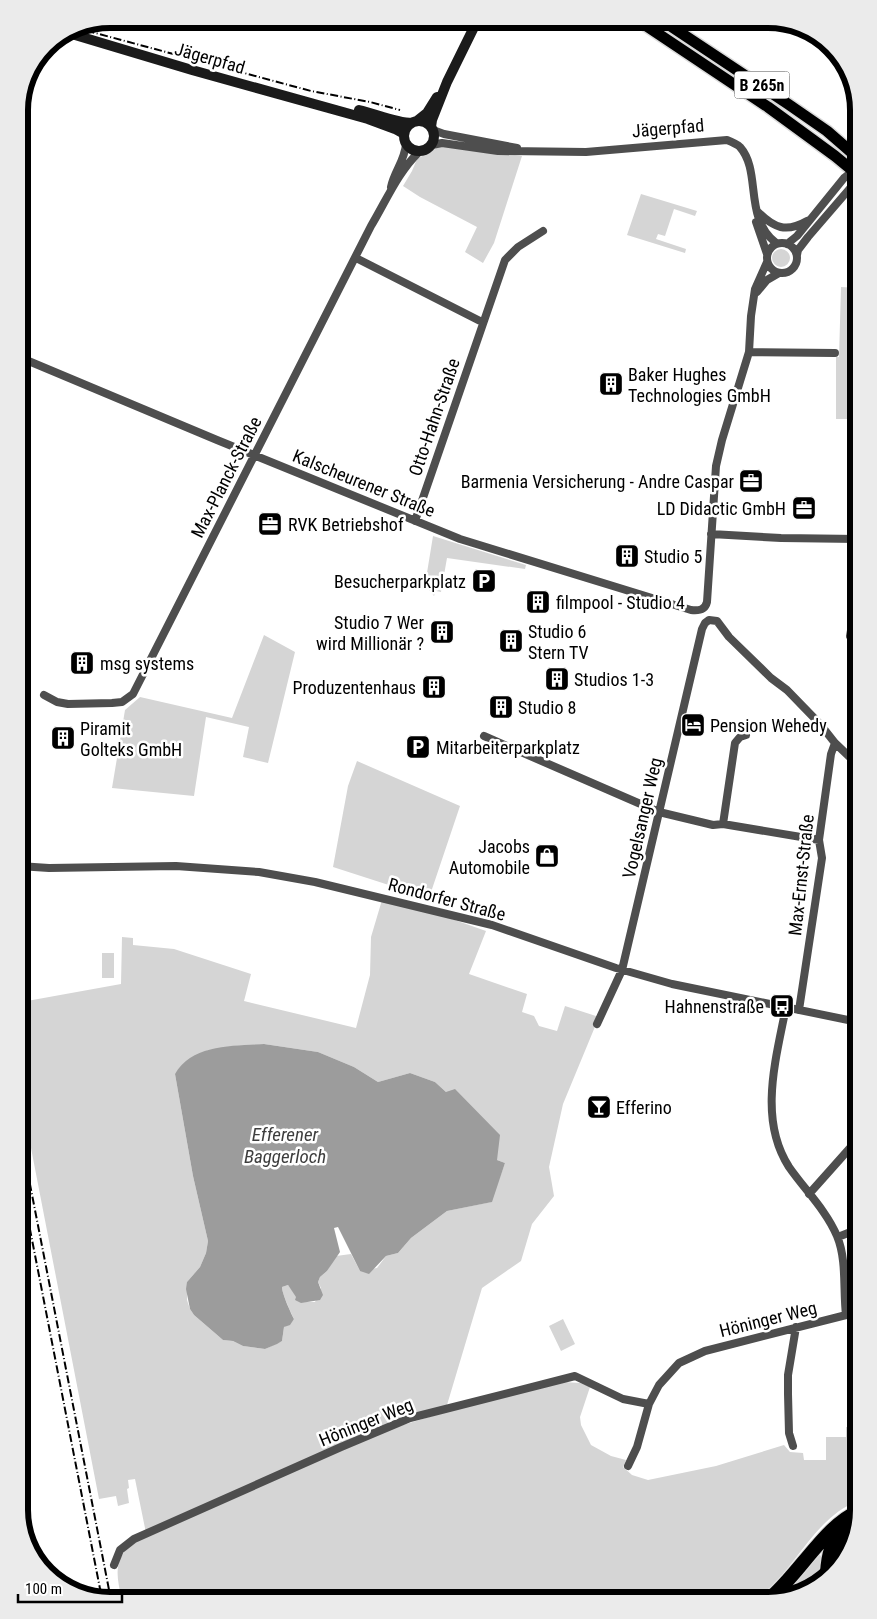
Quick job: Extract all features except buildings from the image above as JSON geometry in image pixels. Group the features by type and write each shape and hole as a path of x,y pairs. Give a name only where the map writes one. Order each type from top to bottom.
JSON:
{"highway":[{"path":"778,1591 833,1529 849,1516"},
{"path":"827,1565 828,1555 835,1539 847,1527"}],"main road":[{"path":"447,82 427,112 408,125 405,139 414,151 419,152 432,145 434,135 432,120 447,82 474,28"},
{"name":"B 265n","path":"650,28 760,101 850,168"},
{"name":"B 265n","path":"674,28 827,131 850,151"},
{"name":"Jägerpfad","path":"76,35 192,70 289,96 386,116 402,123 415,122"},
{"name":"Jägerpfad","path":"289,96 321,107 368,119 395,129 405,139"},
{"path":"415,122 427,124 432,129"}],"street":[{"path":"432,129 444,134 531,151"},
{"name":"Max-Planck-Straße","path":"390,192 393,178 404,156 405,139"},
{"name":"Jägerpfad","path":"531,151 586,152 727,140 739,146 749,164 756,210"},
{"path":"432,145 442,143 498,151 531,151"},
{"name":"Max-Planck-Straße","path":"44,695 57,702 68,704 122,702 134,694 390,192 411,160 419,152"},
{"path":"787,244 797,236 844,178 850,176"},
{"path":"756,210 758,229 772,269 785,272 796,263 798,250 850,182"},
{"path":"756,210 766,220 784,228 796,227 812,218"},
{"path":"756,210 768,237 776,243 792,246 796,255"},
{"name":"Otto-Hahn-Straße","path":"415,521 482,322 505,260 518,247 543,231"},
{"path":"776,243 769,250 758,280 751,316 749,352 718,456 711,534 781,538 850,539"},
{"path":"356,258 482,322"},
{"path":"755,296 767,280 779,272"},
{"path":"749,352 835,353"},
{"name":"Kalscheurener Straße","path":"28,361 460,539 691,610 700,610 706,606 711,534"},
{"name":"Vogelsanger Weg","path":"597,1024 622,970 702,629 705,623 713,620 720,625 771,678 800,703 836,743"},
{"path":"723,824 735,742 740,736 746,735"},
{"path":"484,736 659,812 713,825 723,824 819,840"},
{"path":"836,743 850,757"},
{"name":"Max-Ernst-Straße","path":"799,1010 822,858 819,840 831,754 836,743"},
{"name":"Rondorfer Straße","path":"28,867 176,866 259,872 315,882 492,925 622,970 672,984 850,1020"},
{"path":"786,1007 772,1086 772,1122 776,1138 789,1166 827,1217 838,1237 842,1255 846,1315"},
{"path":"809,1194 850,1148"},
{"path":"838,1237 850,1232"},
{"name":"Höninger Weg","path":"628,1466 637,1447 649,1404 668,1374 679,1364 690,1357 736,1342 850,1314"},
{"path":"793,1446 789,1434 788,1394 790,1360 796,1327"},
{"name":"Höninger Weg","path":"114,1564 120,1550 134,1539 332,1450 410,1418 575,1376 623,1400 649,1404"}],"shaded area":[{"path":"446,145 522,156 494,243 483,263 465,252 477,227 403,186 417,159 436,148"},
{"path":"641,194 697,211 695,216 674,209 665,236 658,234 656,239 686,249 685,253 627,235"},
{"path":"777,249 785,249 790,254 788,265 777,267 772,262 772,254"},
{"path":"841,287 850,288 850,419 836,419 836,357 839,357"},
{"path":"433,536 526,565 525,569 447,558 441,592 436,591 434,596 425,585"},
{"path":"264,635 295,652 268,763 243,757 249,727 206,717 194,796 112,788 125,710 140,697 232,718"},
{"path":"357,761 460,806 429,898 333,867 348,786"},
{"path":"382,900 432,912 486,931 469,974 527,994 522,1012 534,1016 539,1026 557,1031 565,1006 599,1017 563,1104 549,1167 554,1196 532,1224 521,1261 482,1288 447,1405 414,1415 146,1533 135,1479 128,1480 129,1503 118,1506 116,1496 99,1499 28,1132 28,1001 121,984 122,937 133,938 133,945 174,949 251,974 244,1001 356,1028 370,975 371,937","holes":["264,1044 318,1052 354,1067 378,1082 410,1073 435,1082 446,1092 497,1160 505,1163 491,1202 447,1211 411,1238 398,1253 386,1256 377,1268 360,1271 351,1254 336,1256 327,1271 320,1277 318,1282 321,1288 315,1302 301,1302 288,1285 282,1287 294,1319 284,1327 282,1341 265,1349 243,1346 233,1341 223,1340 194,1315 187,1300 187,1282 200,1267 206,1253 208,1241 193,1176 175,1074 208,1050"]},
{"path":"102,953 114,953 114,978 102,978"},
{"path":"563,1319 575,1344 561,1351 549,1326"},
{"path":"563,1382 581,1383 590,1387 580,1417 581,1425 591,1445 611,1456 626,1460 623,1467 632,1475 648,1480 716,1466 784,1445 790,1452 803,1453 804,1460 826,1460 826,1437 846,1437 846,1427 850,1427 850,1505 828,1520 815,1533 781,1576 764,1592 120,1591 118,1582 119,1561 134,1541 393,1428 449,1411"},
{"path":"816,1554 822,1556 823,1569 821,1571 799,1585 784,1590"}],"water":[{"name":"Efferener Baggerloch","path":"264,1044 318,1052 354,1067 378,1082 410,1073 435,1082 446,1092 455,1089 500,1135 497,1160 505,1163 492,1202 447,1211 411,1238 398,1253 386,1256 369,1274 360,1271 338,1227 334,1228 340,1252 318,1282 323,1295 320,1300 301,1303 295,1300 296,1297 288,1285 282,1287 294,1319 290,1325 284,1327 282,1341 265,1349 243,1346 233,1341 223,1340 194,1315 190,1309 186,1289 187,1282 200,1267 206,1253 208,1241 193,1176 175,1074 182,1064 202,1052 227,1046"}],"railway":[{"path":"87,31 311,91 370,102 400,110"},
{"path":"28,1174 109,1591"},
{"path":"28,1219 100,1591"}],"place":[{"name":"Baker Hughes Technologies GmbH","path":"611,384"},
{"name":"Barmenia Versicherung - Andre Caspar","path":"751,481"},
{"name":"LD Didactic GmbH","path":"804,508"},
{"name":"RVK Betriebshof","path":"270,524"},
{"name":"Studio 5","path":"627,556"},
{"name":"Besucherparkplatz","path":"484,581"},
{"name":"filmpool - Studio 4","path":"538,602"},
{"name":"Studio 7 Wer wird Millionär ?","path":"442,632"},
{"name":"Studio 6 Stern TV","path":"511,641"},
{"name":"msg systems","path":"82,663"},
{"name":"Studios 1-3","path":"557,679"},
{"name":"Produzentenhaus","path":"434,687"},
{"name":"Studio 8","path":"501,707"},
{"name":"Pension Wehedy","path":"693,725"},
{"name":"Piramit Golteks GmbH","path":"63,738"},
{"name":"Mitarbeiterparkplatz","path":"418,747"},
{"name":"Jacobs Automobile","path":"547,856"},
{"name":"Hahnenstraße","path":"782,1006"},
{"name":"Efferino","path":"599,1107"}]}
